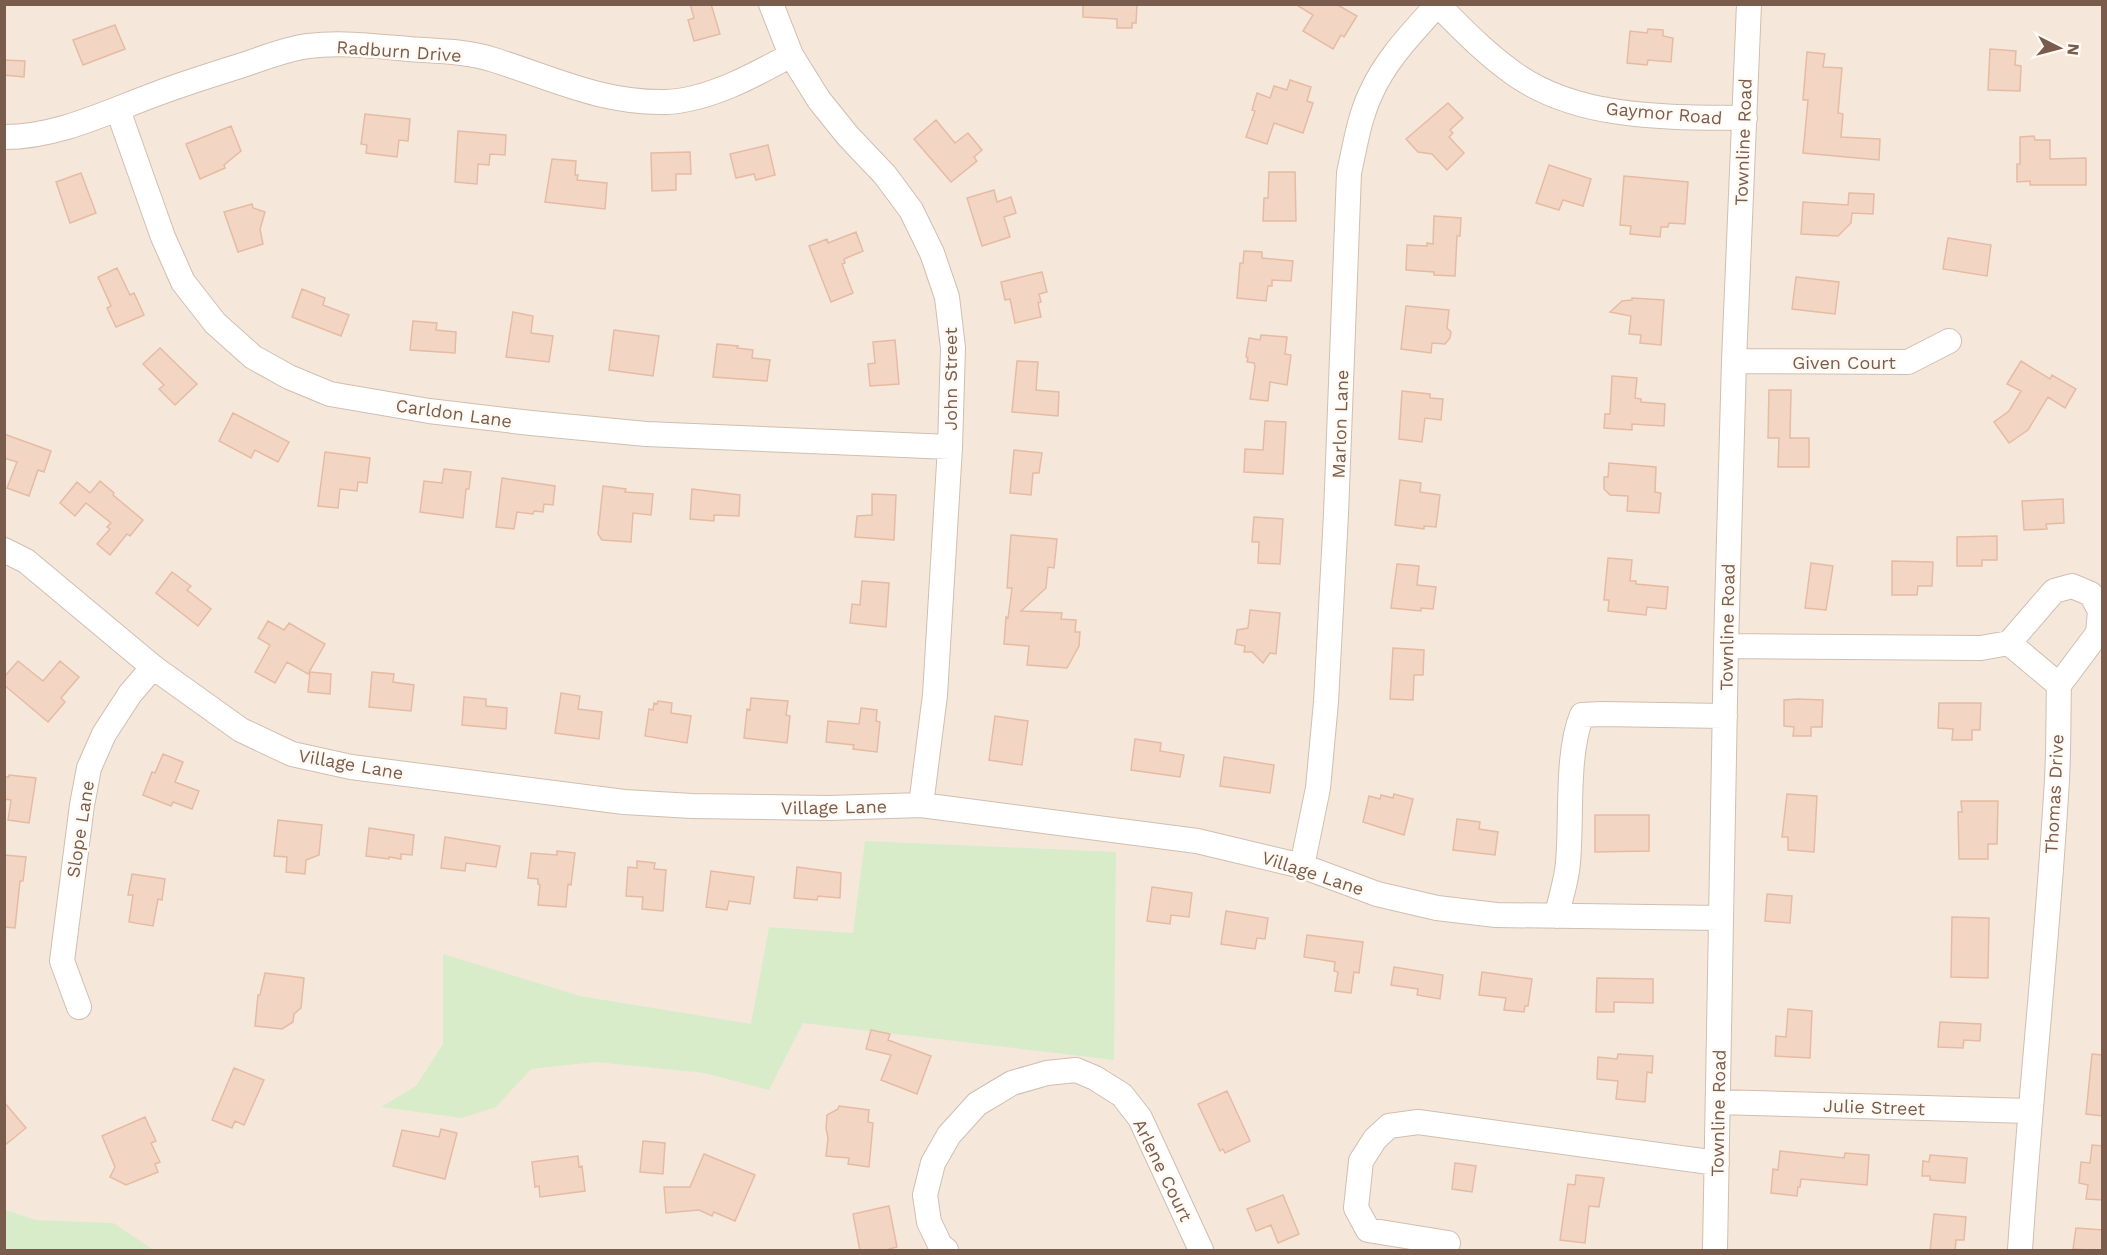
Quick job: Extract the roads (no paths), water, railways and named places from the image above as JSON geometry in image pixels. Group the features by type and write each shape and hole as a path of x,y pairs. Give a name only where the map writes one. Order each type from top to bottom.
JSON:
{"street":[{"name":"John Street","path":"771,4 791,55 819,100 848,136 885,175 911,210 932,253 947,297 953,348 950,447 935,695 921,805"},
{"name":"Townline Road","path":"1715,1251 1726,645 1734,361 1749,4"},
{"name":"Gaymor Road","path":"1437,5 1471,38 1517,76 1562,99 1612,111 1662,116 1744,118"},
{"name":"Marlon Lane","path":"1302,866 1318,788 1326,702 1336,514 1349,173 1358,128 1371,93 1390,59 1437,5"},
{"name":"Radburn Drive","path":"4,137 23,137 69,126 218,73 308,46 355,45 445,52 491,59 588,93 621,99 666,102 701,95 744,80 791,55"},
{"name":"Carldon Lane","path":"118,110 163,237 183,282 215,323 253,357 289,377 330,394 429,411 646,434 950,447"},
{"name":"Given Court","path":"1734,361 1908,362 1949,340"},
{"name":"Village Lane","path":"4,550 26,561 153,667 241,730 292,754 351,767 624,802 692,806 829,808 921,805 1197,841 1302,866 1377,894 1437,908 1496,915 1721,918"},
{"path":"1726,645 1981,648 2008,643 2054,591 2073,586 2091,594 2100,611 2098,633 2059,685 2008,643"},
{"name":"Slope Lane","path":"79,1007 62,961 82,805 89,768 104,734 130,694 153,667"},
{"name":"Thomas Drive","path":"2020,1251 2029,1111 2040,1011 2056,793 2059,685"},
{"path":"1557,916 1568,866 1576,730 1582,715 1725,716"},
{"name":"Arlene Court","path":"946,1251 940,1245 929,1222 925,1195 933,1163 949,1135 977,1104 1012,1083 1047,1072 1076,1070 1095,1078 1122,1095 1140,1118 1201,1251"},
{"name":"Julie Street","path":"1718,1102 2029,1111"},
{"path":"1448,1243 1368,1230 1356,1208 1361,1161 1376,1139 1389,1126 1418,1122 1717,1163"}]}
